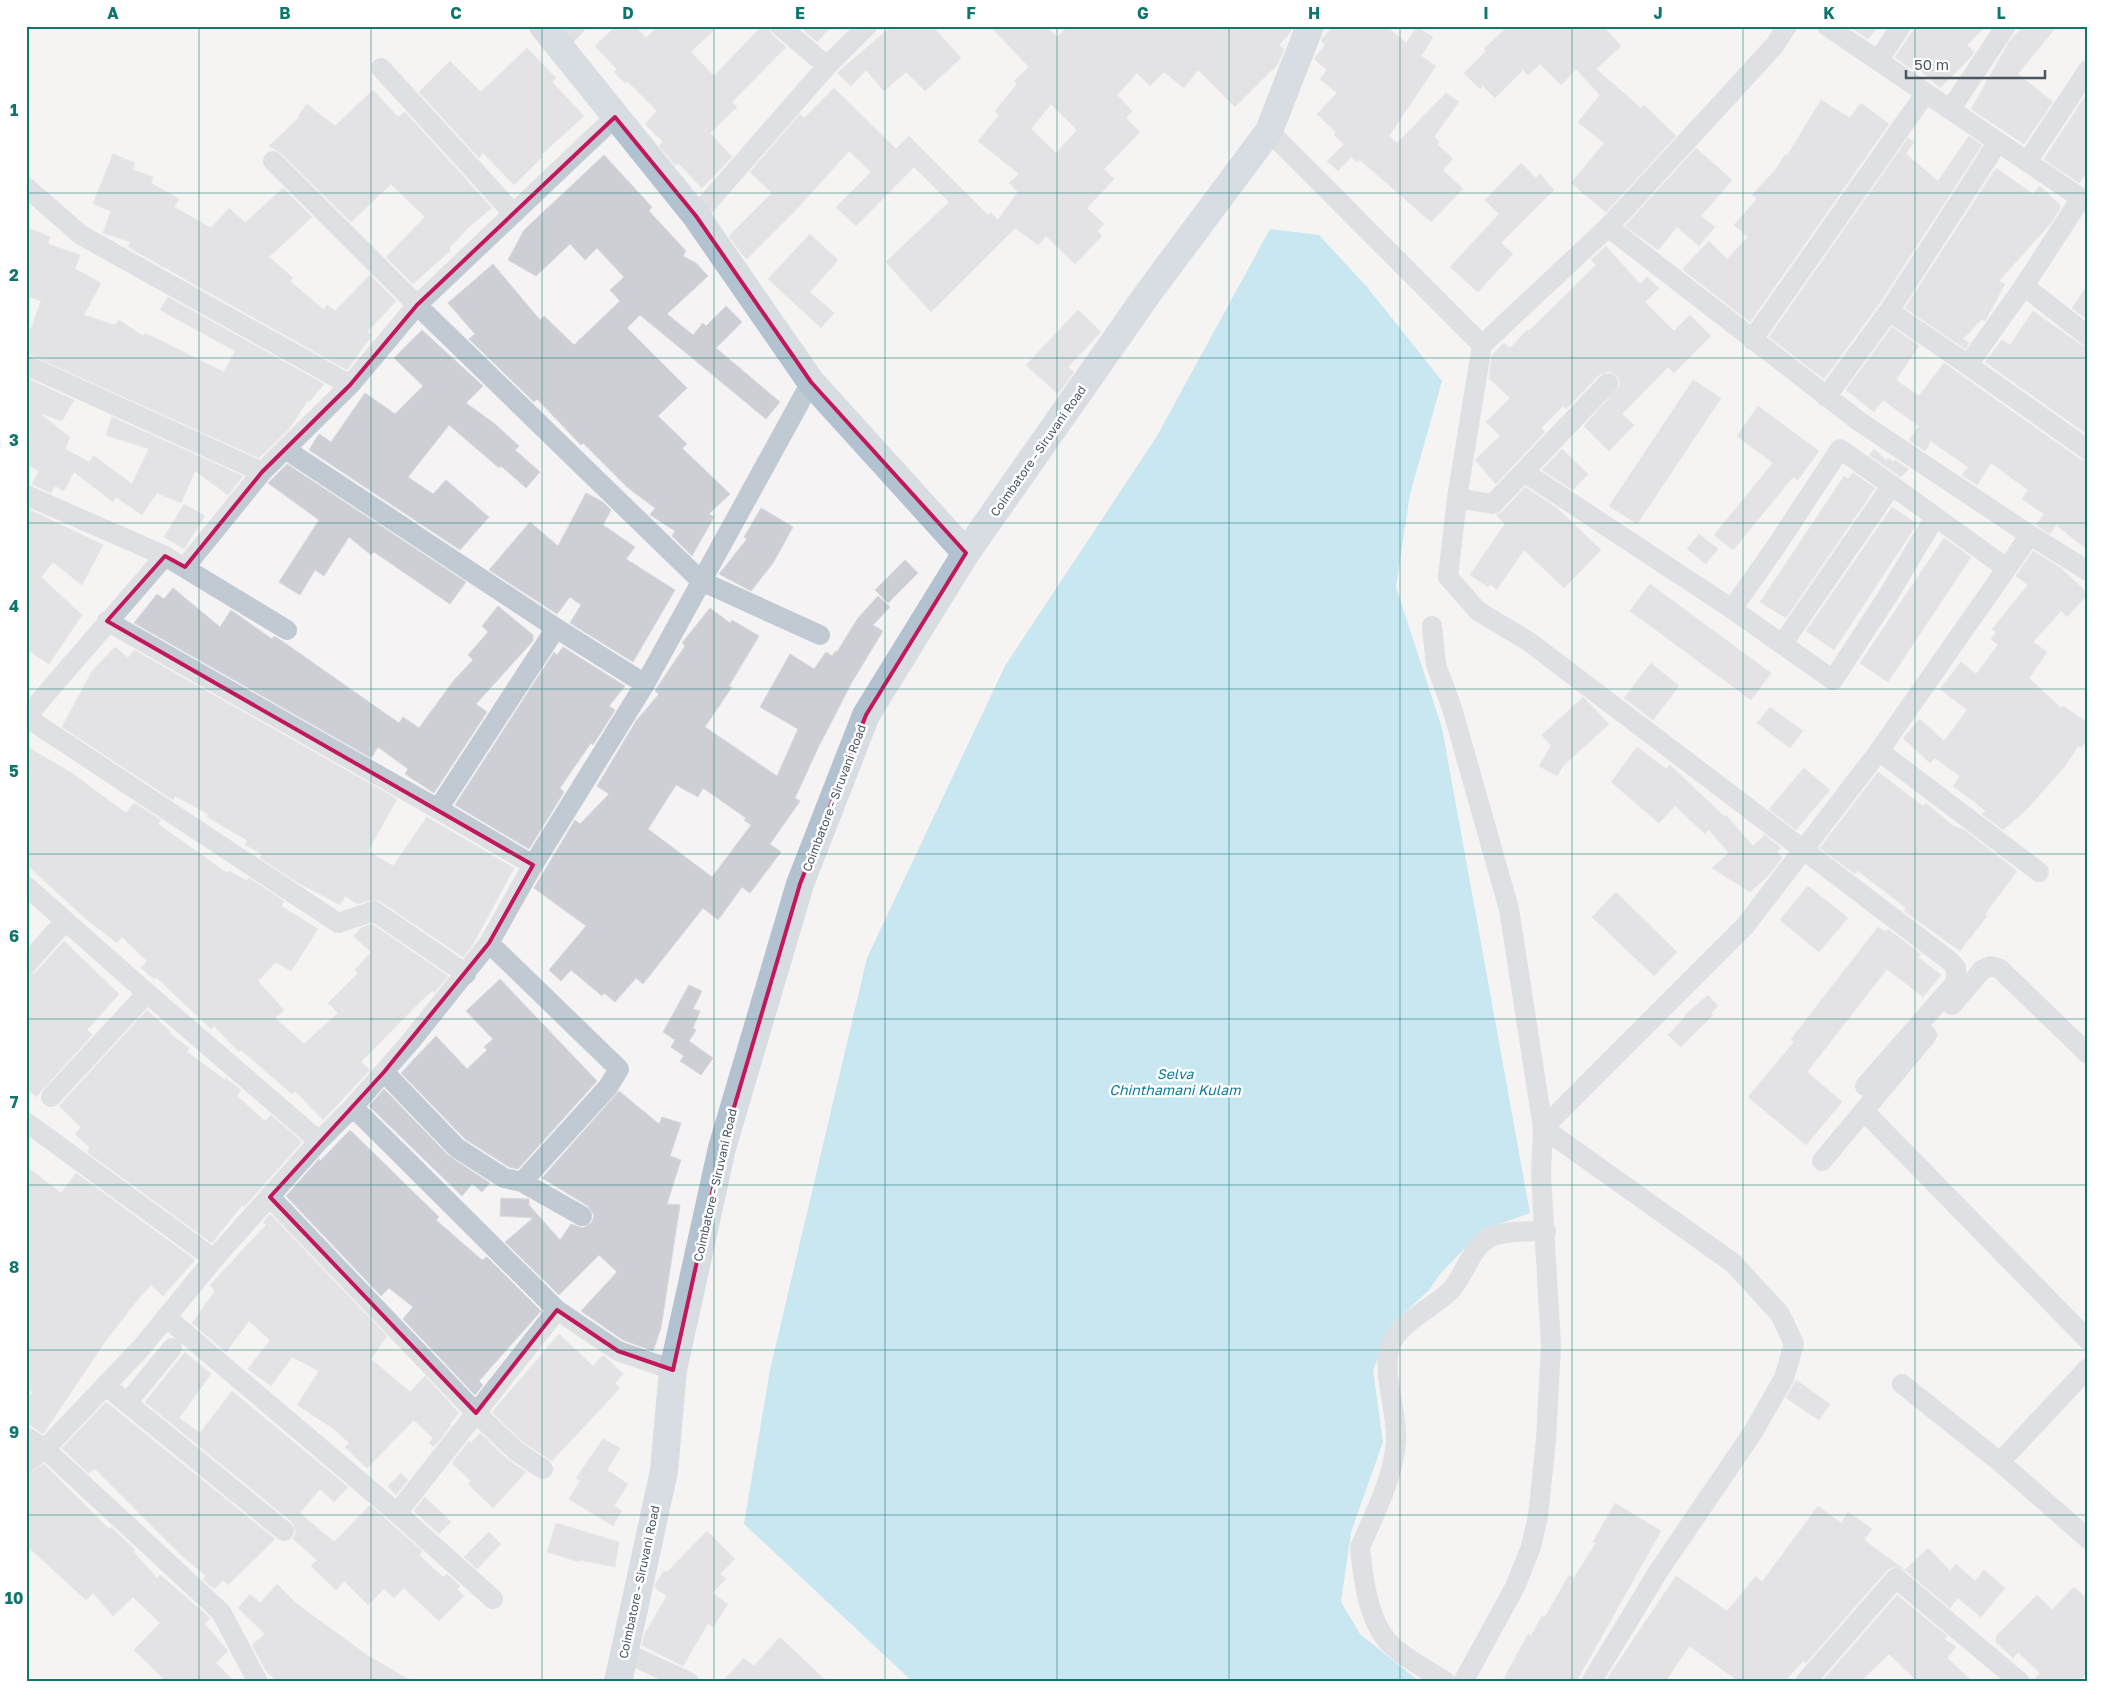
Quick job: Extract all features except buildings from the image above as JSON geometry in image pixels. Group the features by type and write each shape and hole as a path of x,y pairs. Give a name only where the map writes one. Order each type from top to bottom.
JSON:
{"main road":[{"name":"Coimbatore - Siruvani Road","path":"618,1682 664,1471 673,1370 722,1148 800,884 866,715 966,553 1149,292 1269,131 1310,26"},
{"path":"558,32 615,117 696,216 811,382 966,553"}],"street":[{"path":"780,26 827,66"},
{"path":"696,216 827,66 867,26"},
{"path":"1787,26 1775,45 1608,227 1482,346 1457,498 1448,577 1478,610 1528,641 1950,960 1956,968 1956,982 1865,1086"},
{"path":"1827,26 1925,94 2085,198 1968,365"},
{"path":"1878,61 1901,26"},
{"path":"1950,110 2006,26"},
{"path":"381,68 513,213"},
{"path":"2027,162 2088,70"},
{"path":"1752,340 1925,94"},
{"path":"185,567 262,472 350,385 417,305 615,117"},
{"path":"1269,131 1482,346"},
{"path":"1826,397 1889,311 1998,142"},
{"path":"273,161 417,305 700,581 820,635"},
{"path":"26,187 82,235 350,385"},
{"path":"1608,227 1860,422 2030,535 2088,571"},
{"path":"2024,286 2088,336"},
{"path":"1889,311 2088,450"},
{"path":"26,365 262,472"},
{"path":"26,1463 44,1449 141,1348 214,1259 319,1141 353,1108 384,1072 466,974 489,943 533,865 645,684 811,382"},
{"path":"1457,498 1493,504 1608,382"},
{"path":"1732,609 1860,422"},
{"path":"285,449 556,628 645,684"},
{"path":"1840,449 2006,568"},
{"path":"1524,472 1783,643 1833,680 1889,594 1935,516"},
{"path":"1783,643 1892,485"},
{"path":"26,495 165,556 287,630"},
{"path":"1543,1128 1745,926 1879,751 2030,535"},
{"path":"165,556 26,717 338,922 374,911 466,974"},
{"path":"107,622 438,809 533,865"},
{"path":"1432,626 1436,665 1452,708 1509,909 1543,1128 1542,1175 1551,1345 1546,1440 1538,1516 1531,1547 1515,1587 1463,1682"},
{"path":"438,809 556,628"},
{"path":"1879,751 2039,872"},
{"path":"26,886 319,1141"},
{"path":"26,965 65,921"},
{"path":"489,943 618,1069 602,1094 522,1182"},
{"path":"1822,1161 1982,970 1990,966 2000,969 2088,1054"},
{"path":"51,1097 147,993"},
{"path":"384,1072 457,1148 504,1178 522,1182 582,1216"},
{"path":"353,1108 558,1310 618,1351 673,1370"},
{"path":"1864,1111 2088,1340"},
{"path":"26,1122 214,1259"},
{"path":"1543,1128 1733,1262 1780,1314 1794,1344 1784,1378 1753,1432 1658,1572 1591,1682"},
{"path":"270,1197 476,1413 516,1451 543,1469"},
{"path":"1446,1682 1391,1645 1379,1628 1368,1600 1360,1547 1393,1466 1396,1438 1389,1378 1390,1348 1402,1328 1451,1291 1475,1249 1492,1236 1515,1232 1546,1231"},
{"path":"397,1513 558,1310"},
{"path":"166,1318 397,1513 493,1599"},
{"path":"127,1403 172,1348"},
{"path":"2000,1462 2088,1368"},
{"path":"1902,1384 2000,1462 2088,1539"},
{"path":"105,1385 284,1531"},
{"path":"26,1436 44,1449 221,1612 258,1682"},
{"path":"1806,1681 1896,1578 2020,1682"},
{"path":"624,1652 689,1682"}],"highlighted area":[{"path":"615,117 696,216 811,382 966,553 866,715 800,884 722,1148 673,1370 618,1351 557,1310 476,1413 270,1197 384,1072 489,943 533,865 107,621 165,556 185,567 262,472 350,385 417,305"}],"water":[{"name":"Selva Chinthamani Kulam","path":"1270,229 1319,235 1367,287 1442,381 1410,494 1396,587 1442,728 1530,1213 1482,1230 1441,1273 1429,1290 1391,1325 1373,1370 1383,1442 1351,1532 1341,1602 1360,1634 1420,1682 913,1682 744,1524 770,1370 867,958 1005,666 1157,436"}]}
